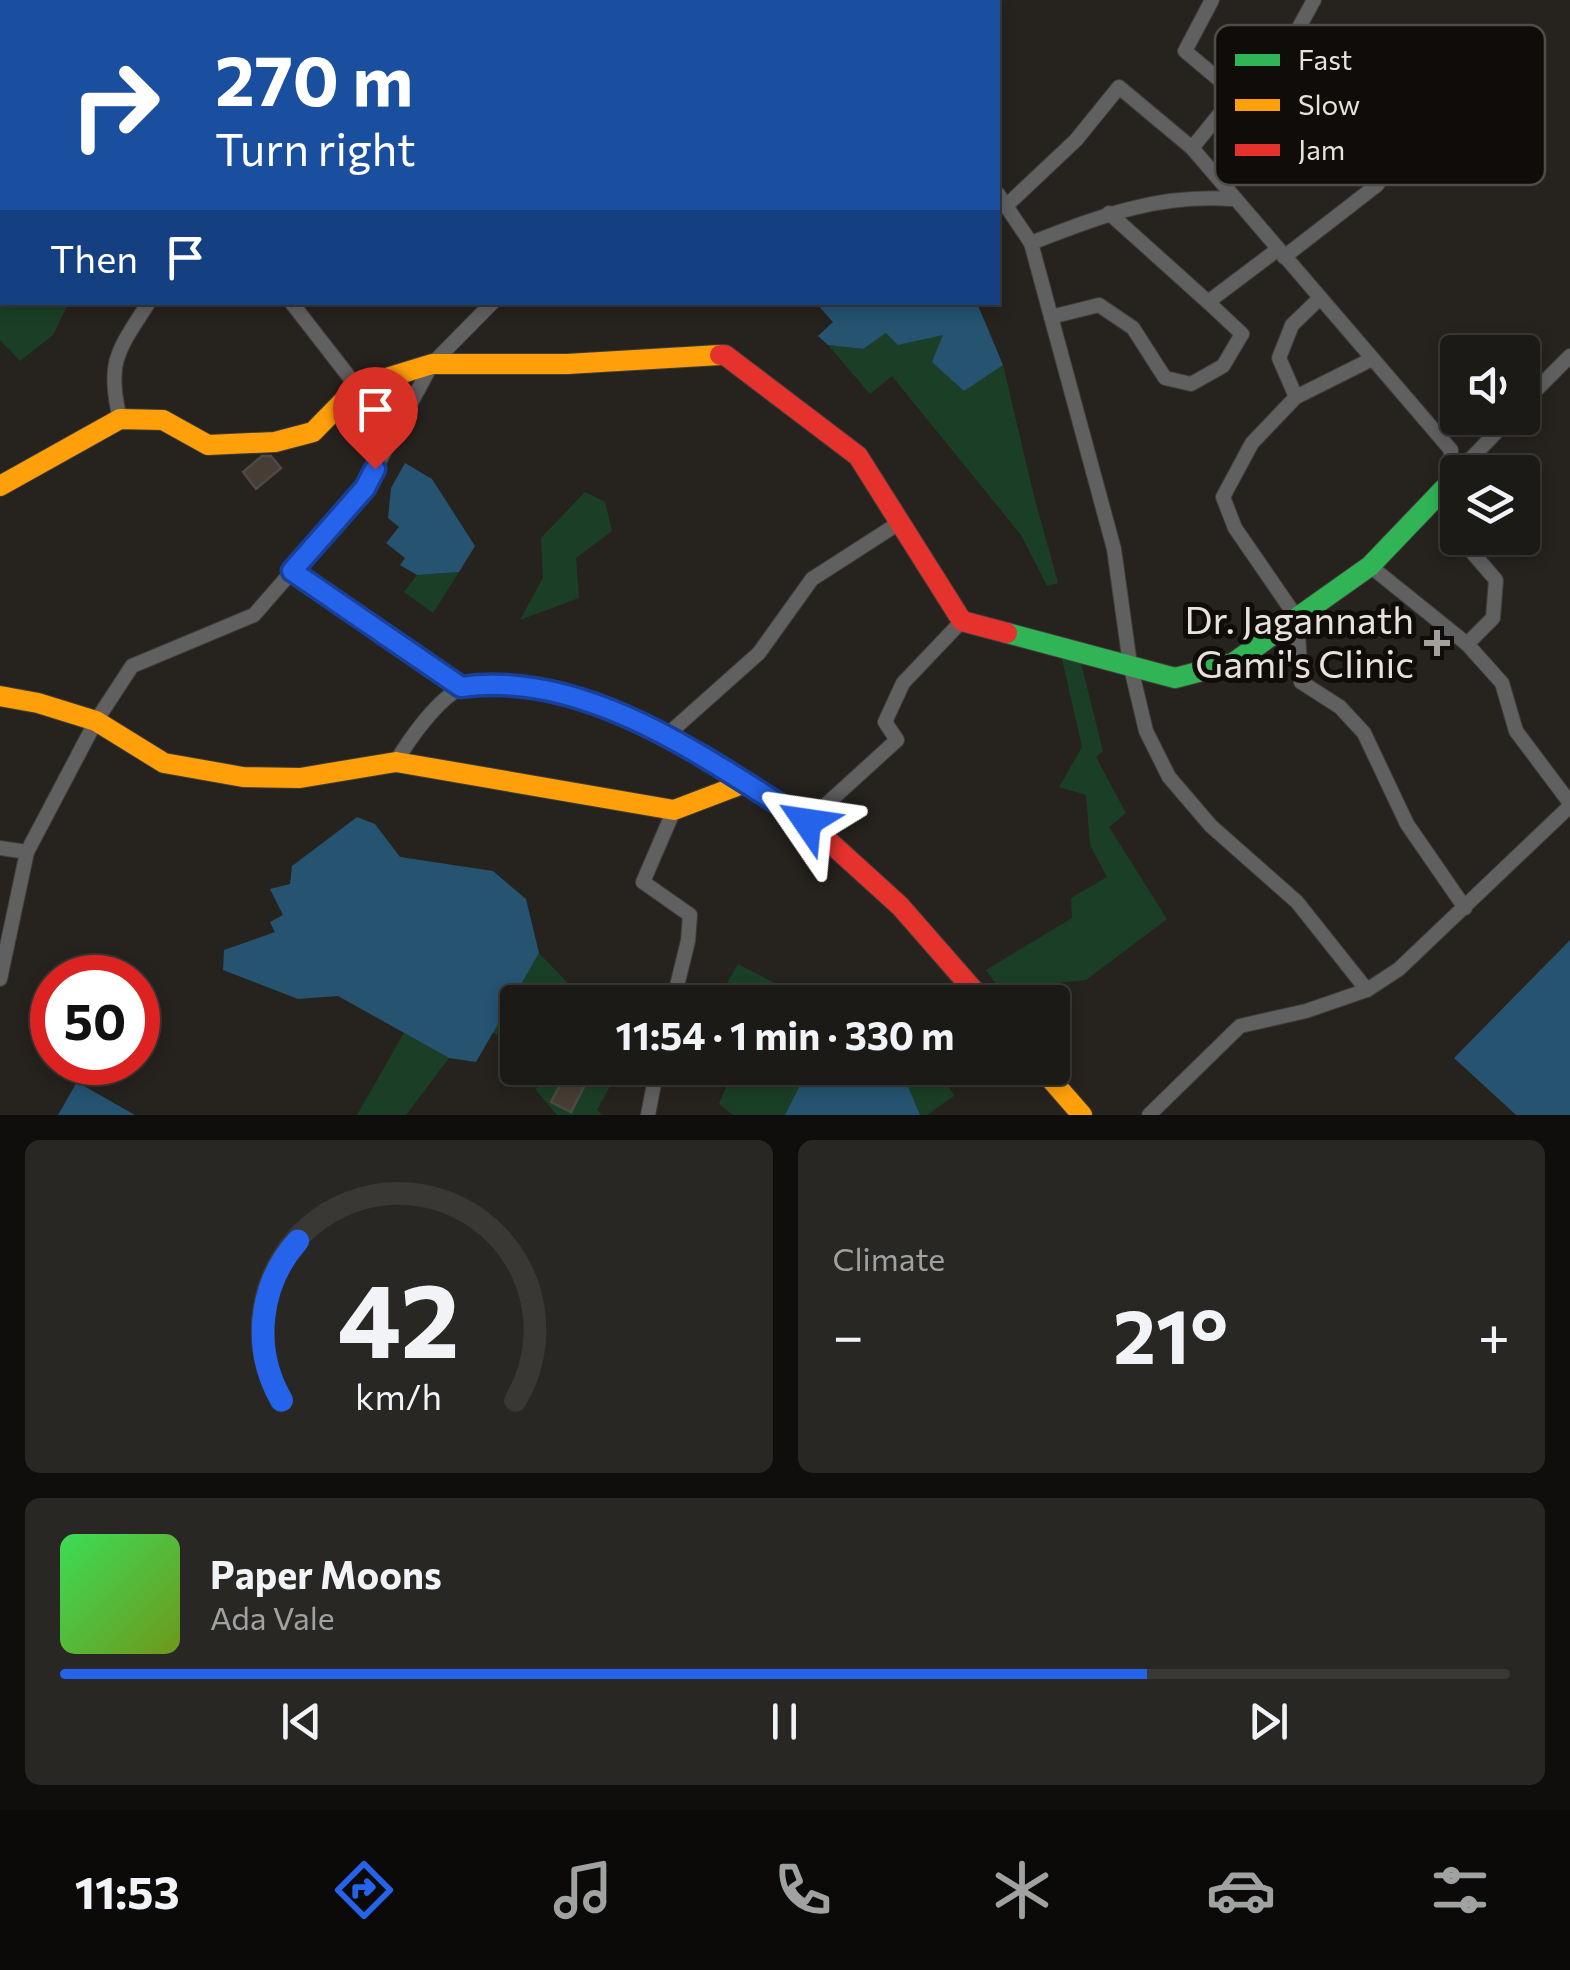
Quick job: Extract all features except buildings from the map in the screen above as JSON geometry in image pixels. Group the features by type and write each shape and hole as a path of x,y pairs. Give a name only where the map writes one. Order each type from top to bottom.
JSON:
{"street":[{"path":"1212,0 1185,51 1215,76"},
{"path":"1300,25 1314,0"},
{"path":"1215,177 1192,148 1119,88 1076,140 1002,200 1031,243 1114,549 1130,664 1146,731 1169,777 1211,826 1297,902 1367,990"},
{"path":"1192,148 1215,120"},
{"path":"1222,185 1452,455"},
{"path":"1208,302 1377,185"},
{"path":"1031,243 1110,212 1190,196 1232,198"},
{"path":"1051,317 1099,305 1133,328 1165,378 1192,384 1223,366 1242,334 1110,212"},
{"path":"1296,396 1279,358 1292,326 1320,298"},
{"path":"120,419 111,384 118,350 147,305"},
{"path":"293,305 357,387"},
{"path":"0,978 26,852 96,721 132,666 254,615 365,488 432,364 489,305"},
{"path":"0,486 120,419 163,420 208,445 275,442 313,432 357,387 432,364 567,364 726,355 858,456 962,621 1175,678 1233,663 1370,566 1440,497"},
{"path":"1540,386 1570,356"},
{"path":"1372,359 1296,396 1252,443 1223,497 1235,528 1297,618 1300,682 1340,707 1364,733 1407,824 1465,908"},
{"path":"1478,455 1495,435"},
{"path":"667,735 759,653 812,579 899,522"},
{"path":"1467,644 1493,618 1496,580 1474,555"},
{"path":"1149,1115 1240,1026 1306,1011 1367,990 1399,969 1570,805 1516,732 1502,683 1467,644 1370,566"},
{"path":"292,571 461,687"},
{"path":"807,822 897,740 885,722 903,683 962,621"},
{"path":"396,762 414,730 461,687 490,683 542,688 595,705 667,735 807,822 900,906 969,985"},
{"path":"0,696 38,702 96,721 164,762 244,778 300,778 396,762 674,810 745,783"},
{"path":"674,810 642,882 690,915 676,985"},
{"path":"0,848 26,852"},
{"path":"648,1115 654,1085"},
{"path":"1056,1085 1082,1115"}],"green space":[{"path":"0,305 68,305 53,335 20,361 0,340"},
{"path":"886,333 944,334 964,390 1003,365 1058,583 1047,586 1021,535 892,376 870,394 828,345 863,349"},
{"path":"585,492 605,502 612,531 576,558 579,598 520,620 543,578 541,538"},
{"path":"459,572 433,613 404,592 417,575"},
{"path":"1059,646 1078,651 1103,751 1096,757 1126,813 1109,827 1167,919 1086,980 997,985 986,970 1072,918 1071,898 1107,877 1090,845 1086,795 1059,787 1082,747"},
{"path":"539,953 570,985 520,985"},
{"path":"738,964 778,985 730,985 727,983"},
{"path":"500,1019 500,1036 492,1032"},
{"path":"404,1033 449,1058 406,1115 357,1115"},
{"path":"541,1085 611,1085 597,1110 602,1115 557,1115 535,1089"},
{"path":"727,1085 800,1085 785,1115 733,1115 719,1104"},
{"path":"948,1085 954,1096 927,1115 920,1115 908,1086"}],"water":[{"path":"818,305 978,305 1003,365 964,391 932,362 943,335 898,345 886,333 863,349 828,345 818,336 833,322"},
{"path":"405,463 432,479 475,546 459,572 417,575 400,565 405,558 386,543 399,527 388,518 391,488"},
{"path":"357,817 375,824 400,857 493,871 526,899 539,953 521,985 500,985 500,1020 476,1062 449,1058 338,996 298,999 223,970 224,950 275,932 270,922 283,915 270,889 290,884 292,866"},
{"path":"1570,940 1570,1115 1516,1115 1454,1058"},
{"path":"75,1085 82,1085 135,1115 58,1115"},
{"path":"800,1085 907,1085 920,1115 785,1115"}],"traffic: fast":[{"path":"1007,633 1175,678 1233,663 1370,566 1440,493"}],"traffic: slow":[{"path":"0,486 120,419 163,420 208,445 275,442 313,432 357,387 432,364 567,364 720,355"},
{"path":"0,696 96,721 164,763 243,777 300,778 396,762 674,810 745,783 824,837"},
{"path":"1056,1085 1082,1115"}],"traffic: jam":[{"path":"720,355 858,456 962,621 1007,633"},
{"path":"824,837 900,906 969,985"}],"place":[{"name":"Dr. Jagannath Gami's Clinic","path":"1437,643"}],"route":[{"path":"375,469 365,488 292,571 461,687 490,683 542,688 595,705 667,735 807,822"}]}
